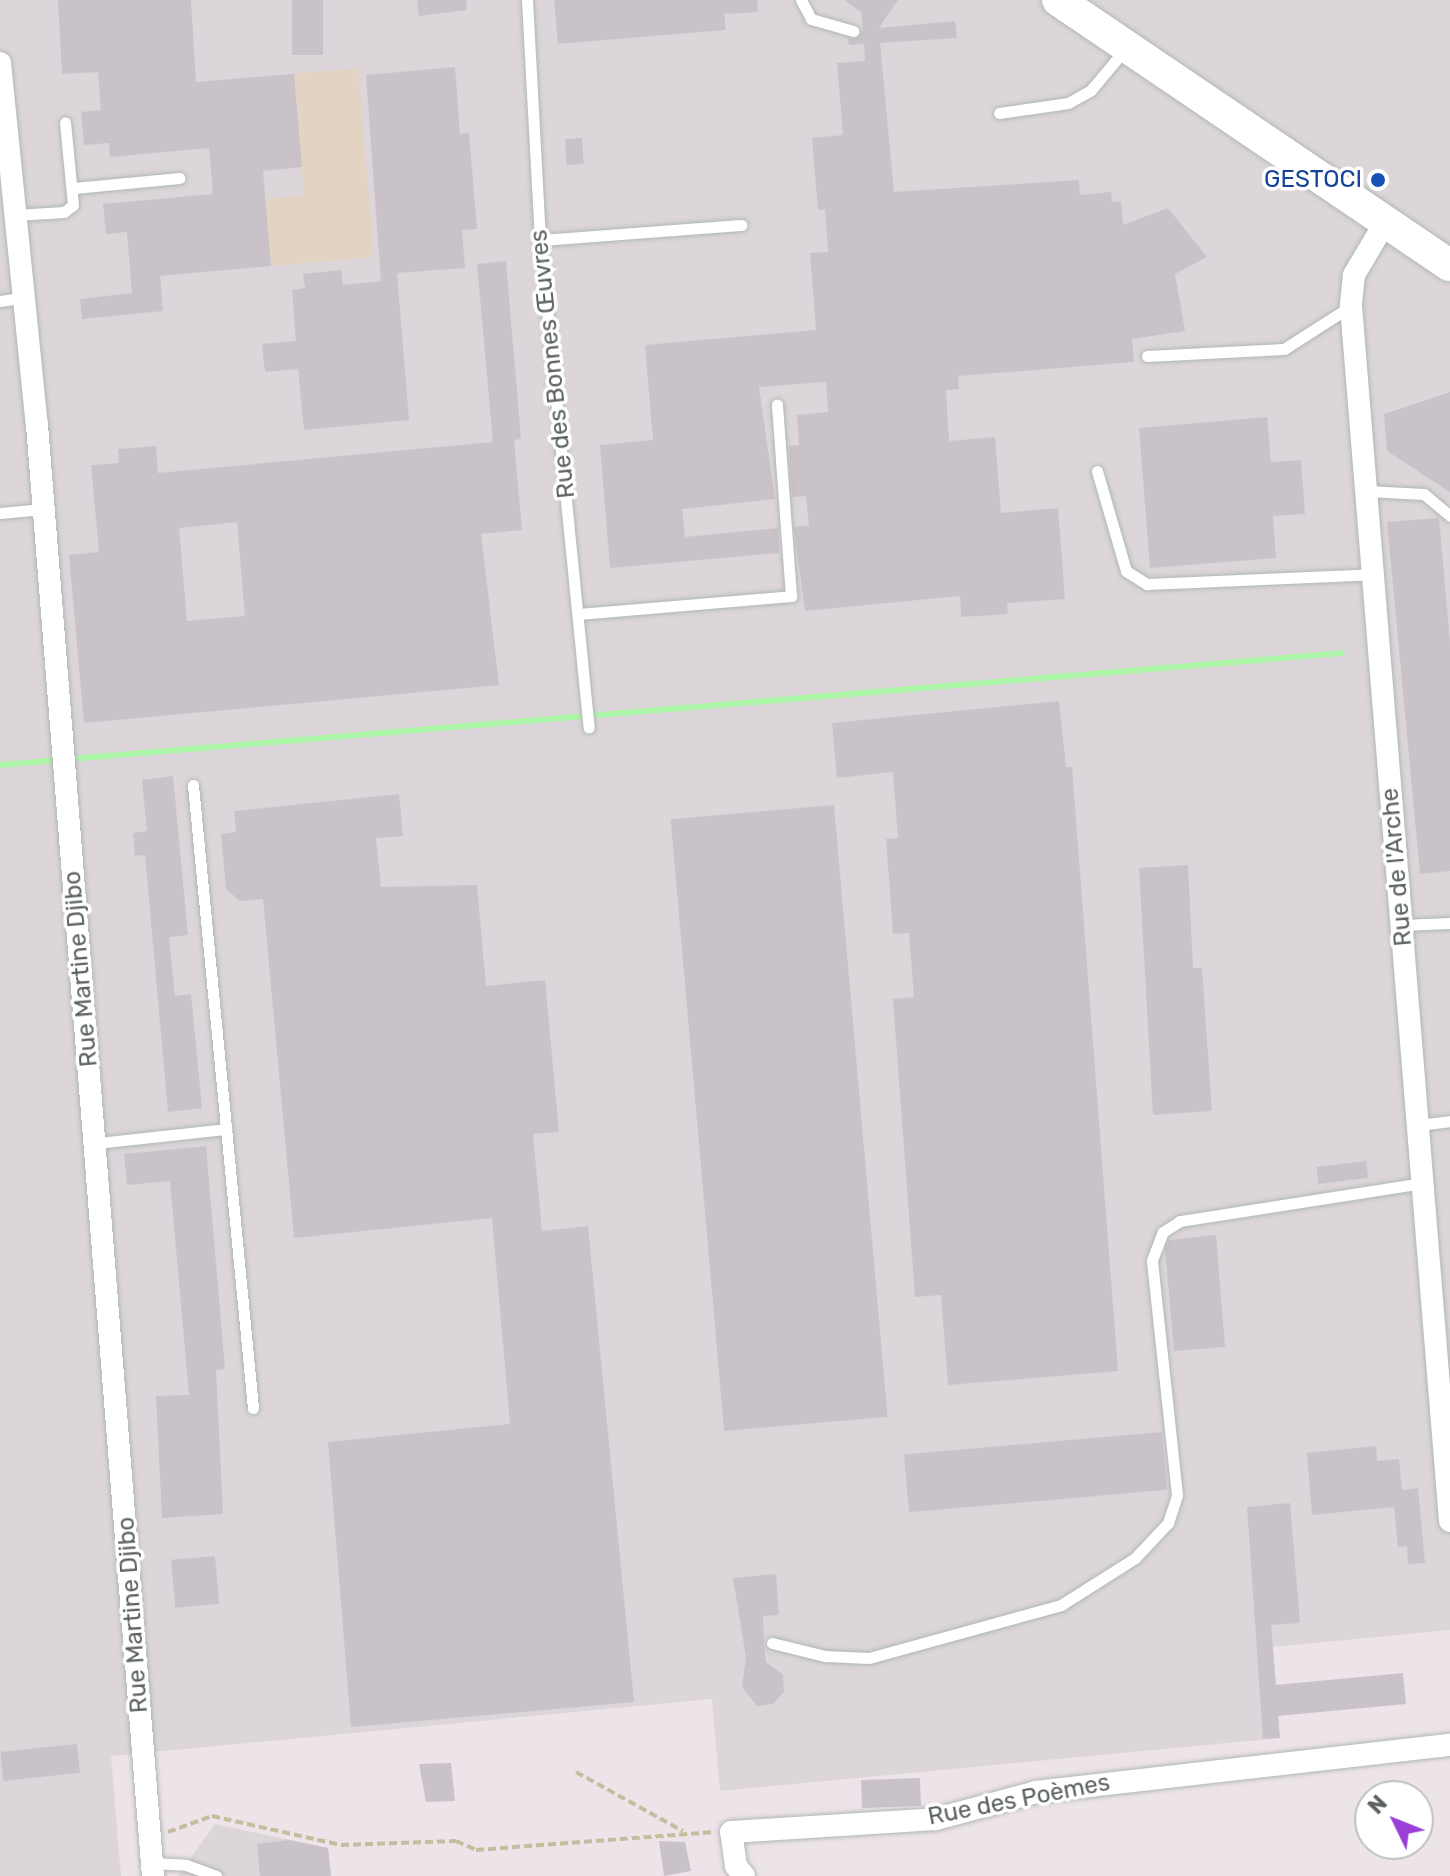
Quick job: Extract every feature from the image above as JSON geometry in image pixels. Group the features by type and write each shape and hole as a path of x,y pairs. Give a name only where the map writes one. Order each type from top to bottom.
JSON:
{"main road":[{"path":"1058,0 1450,265"}],"street":[{"name":"Rue Martine Djibo","path":"0,63 3,127 14,215 11,300 43,509 97,1143 153,1870"},
{"name":"Rue de l'Arche","path":"1386,221 1354,275 1351,306 1450,1521"},
{"name":"Rue des Poèmes","path":"731,1832 936,1819 1036,1792 1450,1745"},
{"path":"731,1832 736,1866 744,1876"}],"lane":[{"name":"Rue des Bonnes Œuvres","path":"527,0 540,240 589,728"},
{"path":"801,0 811,19 853,31"},
{"path":"999,113 1068,103 1091,90 1127,46"},
{"path":"14,215 70,209 74,188 65,122"},
{"path":"74,188 180,178"},
{"path":"540,240 741,225"},
{"path":"1147,356 1284,349 1351,306"},
{"path":"578,614 791,596 777,405"},
{"path":"1097,471 1126,571 1147,584 1373,574"},
{"path":"1366,491 1424,494 1450,516"},
{"path":"0,513 43,509"},
{"path":"193,785 253,1408"},
{"path":"1401,925 1450,923"},
{"path":"1418,1125 1450,1121"},
{"path":"97,1143 226,1129"},
{"path":"772,1643 825,1656 869,1658 1061,1605 1117,1571 1168,1523 1177,1495 1152,1260 1163,1232 1180,1221 1422,1183"},
{"path":"153,1870 186,1865 216,1876"}],"path":[{"path":"576,1772 685,1832"},
{"path":"150,1838 212,1816 341,1845 456,1841 476,1850 685,1832 731,1832"}],"shaded area":[{"path":"0,0 1450,0 1450,1630 1273,1647 1280,1738 720,1791 712,1699 111,1756 121,1876 0,1876"},
{"path":"358,68 374,257 271,266 266,199 304,195 294,74"},
{"path":"215,1824 328,1848 331,1876 178,1876"}],"building":[{"path":"58,0 191,0 196,82 294,74 302,167 263,171 271,266 160,276 163,311 82,319 80,299 132,293 127,232 106,234 103,204 213,194 209,148 110,157 109,143 84,145 81,112 101,110 98,72 62,74"},
{"path":"292,0 323,0 323,55 292,55"},
{"path":"417,0 466,0 467,10 419,16"},
{"path":"554,0 757,0 758,12 724,14 726,30 558,44"},
{"path":"844,0 898,0 879,28 955,21 957,38 880,43 894,192 1079,180 1080,195 1111,192 1112,202 1121,201 1123,225 1168,208 1207,257 1175,274 1185,331 1132,339 1134,362 958,376 959,389 946,390 949,441 995,437 1001,513 1058,508 1065,599 1007,603 1008,614 961,617 960,596 805,611 794,527 809,525 806,496 792,497 789,446 799,445 797,415 828,412 826,382 759,387 775,499 682,509 685,537 778,528 779,553 610,568 600,445 653,440 645,345 816,330 810,253 828,252 825,209 818,210 812,138 843,135 837,63 865,61 864,44 849,45 848,39 858,38 863,30 861,12"},
{"path":"455,67 460,134 469,133 477,229 462,230 465,268 397,273 409,420 304,430 298,369 265,372 262,344 296,341 292,290 305,288 303,274 341,270 343,285 381,281 366,75"},
{"path":"582,138 584,164 567,165 565,139"},
{"path":"506,261 521,439 514,440 522,530 481,534 499,685 84,723 69,555 99,552 91,465 119,463 118,449 156,446 158,473 493,442 477,264","holes":["237,522 245,616 187,621 179,528"]},
{"path":"1450,392 1450,492 1387,451 1384,414"},
{"path":"1267,417 1271,462 1301,460 1305,514 1273,516 1276,558 1150,568 1139,428"},
{"path":"1439,518 1450,642 1450,871 1420,874 1387,522"},
{"path":"1059,701 1066,767 1072,767 1118,1371 948,1385 941,1295 915,1297 893,999 914,997 909,933 893,934 886,839 898,838 893,772 837,778 832,723"},
{"path":"173,776 188,935 169,937 175,996 191,994 202,1108 168,1112 145,855 135,856 133,833 147,831 142,780"},
{"path":"399,794 403,836 376,838 381,887 477,885 486,986 545,980 559,1132 533,1134 542,1231 588,1226 634,1702 351,1727 328,1442 510,1424 492,1218 294,1238 263,899 240,901 226,889 221,834 236,832 234,811"},
{"path":"834,805 888,1417 724,1431 671,819"},
{"path":"1188,865 1193,968 1202,968 1212,1111 1153,1115 1139,868"},
{"path":"206,1146 225,1369 216,1370 223,1514 162,1518 156,1396 189,1395 170,1181 127,1185 124,1154"},
{"path":"1366,1161 1368,1178 1318,1184 1316,1167"},
{"path":"1216,1235 1225,1347 1174,1351 1165,1249 1169,1240"},
{"path":"1162,1432 1167,1490 909,1512 904,1455"},
{"path":"1376,1446 1377,1461 1399,1459 1402,1490 1418,1488 1425,1563 1408,1564 1407,1546 1398,1547 1394,1507 1312,1515 1307,1453"},
{"path":"1290,1503 1300,1623 1271,1625 1276,1685 1403,1673 1406,1704 1278,1716 1280,1738 1263,1739 1247,1507"},
{"path":"215,1556 219,1604 175,1608 171,1560"},
{"path":"776,1574 779,1615 763,1616 764,1645 766,1662 783,1675 784,1692 773,1704 757,1706 742,1687 746,1658 733,1578"},
{"path":"77,1744 80,1773 3,1781 0,1752"},
{"path":"451,1763 455,1801 426,1802 419,1764"},
{"path":"920,1778 921,1806 862,1808 861,1780"},
{"path":"289,1840 328,1848 331,1876 260,1876 257,1844"},
{"path":"659,1841 685,1842 691,1871 664,1876"}],"waterway":[{"path":"70,759 1342,653"},
{"path":"0,765 59,760"}],"place":[{"name":"GESTOCI","path":"1378,180"}]}
